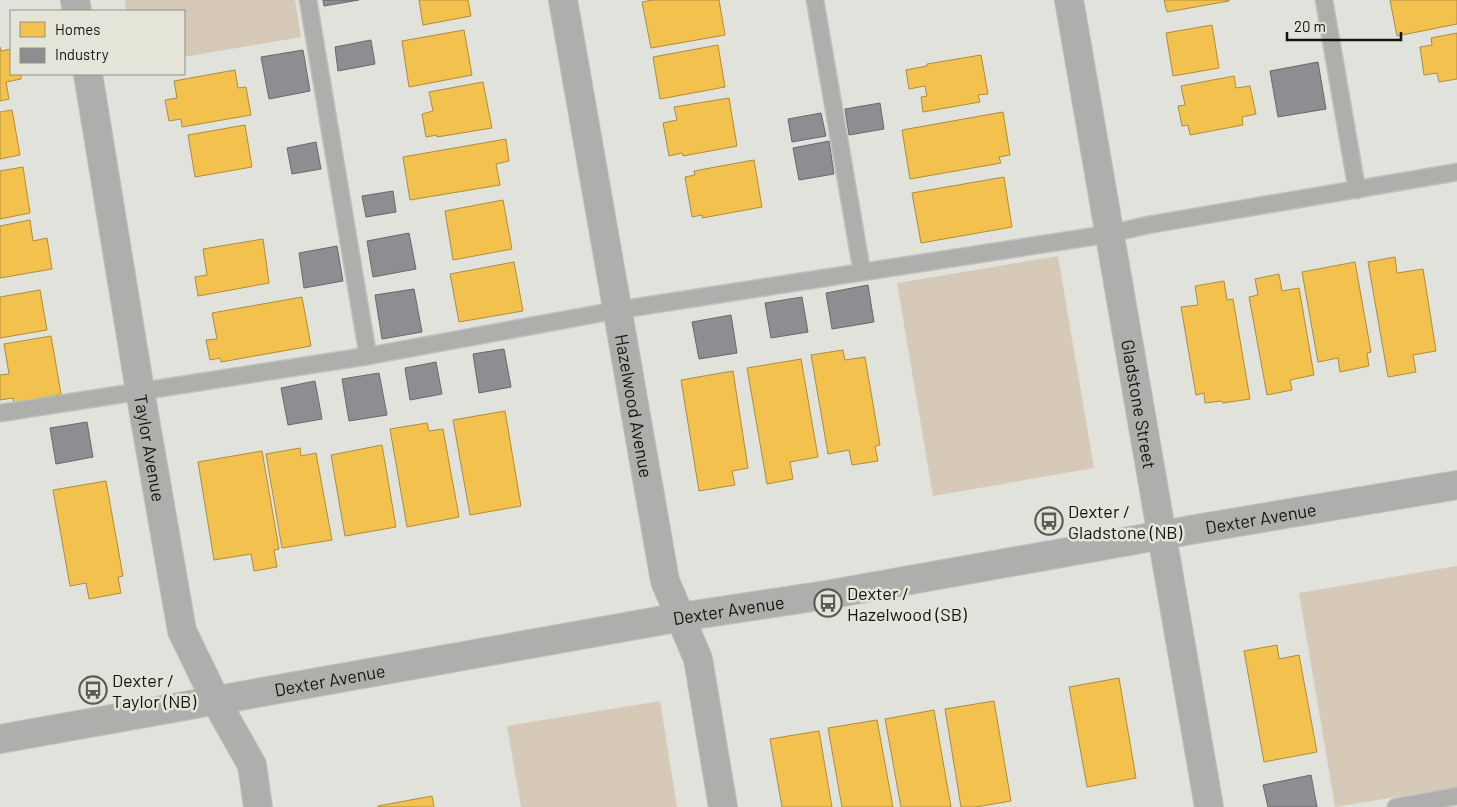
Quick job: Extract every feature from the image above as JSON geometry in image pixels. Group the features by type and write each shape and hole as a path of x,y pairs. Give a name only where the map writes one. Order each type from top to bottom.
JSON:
{"street":[{"name":"Hazelwood Avenue","path":"563,0 665,581 698,659 723,807"},
{"name":"Gladstone Street","path":"1069,0 1209,807"},
{"name":"Taylor Avenue","path":"88,75 182,631 216,701 252,765 258,807"},
{"name":"Dexter Avenue","path":"0,739 681,618 1457,485"}],"lane":[{"path":"308,0 368,356"},
{"path":"815,0 862,272"},
{"path":"1324,0 1357,190"},
{"path":"0,412 368,356 618,310 1109,234 1148,225 1457,172"},
{"path":"1396,807 1457,796"}],"shaded area":[{"path":"125,0 295,0 301,37 185,57 185,10 126,10"},
{"path":"1058,256 1094,468 933,496 897,283"},
{"path":"1457,566 1457,787 1335,807 1299,593"},
{"path":"660,701 677,807 521,807 507,726"}],"building: Homes":[{"path":"419,0 468,0 471,16 423,25"},
{"path":"653,0 719,0 725,35 651,48 642,2"},
{"path":"1164,0 1229,0 1229,1 1167,12"},
{"path":"1390,0 1457,0 1457,24 1397,36"},
{"path":"1212,25 1219,68 1173,76 1166,33"},
{"path":"464,30 472,75 409,87 402,41"},
{"path":"1457,33 1457,79 1439,82 1437,73 1424,75 1420,47 1432,45 1431,38"},
{"path":"718,45 725,87 660,99 653,57"},
{"path":"0,47 1,51 10,49 10,75 21,75 21,79 6,82 9,99 0,101"},
{"path":"981,55 988,94 978,95 980,102 923,112 921,97 927,96 925,86 909,89 906,70 927,66 927,64"},
{"path":"235,70 238,88 246,87 251,115 182,127 181,119 169,121 165,100 177,98 174,81"},
{"path":"1234,76 1236,88 1250,86 1256,114 1242,117 1243,125 1190,135 1188,125 1182,126 1178,106 1185,105 1181,86"},
{"path":"483,82 492,128 426,137 422,114 433,111 429,92"},
{"path":"729,98 737,146 683,156 682,153 669,156 663,123 677,120 674,107"},
{"path":"12,110 20,155 0,159 0,112"},
{"path":"1003,112 1010,155 999,157 1001,163 910,179 902,130"},
{"path":"245,125 252,167 195,177 188,135"},
{"path":"506,139 509,161 496,164 500,185 410,200 403,157"},
{"path":"754,160 762,207 702,218 702,215 692,217 685,177 695,175 694,171"},
{"path":"23,167 30,213 0,219 0,171"},
{"path":"1004,177 1012,227 921,243 912,193"},
{"path":"503,200 512,249 453,260 445,211"},
{"path":"30,220 33,241 47,238 52,269 0,278 0,226"},
{"path":"263,239 269,283 198,296 195,277 207,275 203,249"},
{"path":"1395,257 1397,273 1423,269 1436,351 1413,355 1416,372 1388,377 1368,262"},
{"path":"514,262 523,311 459,322 450,274"},
{"path":"1355,262 1371,352 1367,353 1369,366 1340,372 1338,358 1318,362 1302,272"},
{"path":"1279,274 1282,291 1299,288 1314,375 1290,380 1292,390 1267,395 1249,297 1258,295 1255,279"},
{"path":"1224,281 1227,300 1233,299 1250,399 1223,403 1222,401 1205,403 1204,393 1196,395 1181,307 1198,305 1195,286"},
{"path":"40,290 47,330 0,338 0,297"},
{"path":"302,297 311,346 221,362 220,358 210,360 206,340 217,339 212,313"},
{"path":"51,336 61,394 14,403 13,398 0,400 0,375 9,374 4,344"},
{"path":"843,350 845,360 865,357 880,445 875,446 878,461 852,465 849,450 828,454 811,355"},
{"path":"801,359 818,457 790,462 793,479 767,484 747,368"},
{"path":"733,371 748,468 732,471 735,485 699,491 681,380"},
{"path":"505,411 521,506 470,515 453,420"},
{"path":"427,423 429,431 443,429 459,517 407,527 390,429"},
{"path":"382,445 396,527 345,536 331,455"},
{"path":"300,448 301,456 316,453 332,540 282,548 266,454"},
{"path":"262,451 279,549 274,550 277,567 254,571 251,554 214,560 198,462"},
{"path":"106,481 123,576 118,577 121,593 89,599 86,583 70,586 53,490"},
{"path":"1277,645 1279,659 1299,655 1317,752 1264,762 1244,651"},
{"path":"1119,678 1136,778 1087,787 1069,687"},
{"path":"994,701 1011,801 976,807 961,807 945,709"},
{"path":"934,710 951,807 901,807 885,719"},
{"path":"877,720 893,807 842,807 828,728"},
{"path":"819,731 832,807 782,807 770,739"},
{"path":"432,796 434,807 378,807 378,806"}],"building: Industry":[{"path":"323,0 359,0 324,6"},
{"path":"371,40 375,64 338,71 335,47"},
{"path":"303,50 310,91 269,99 261,57"},
{"path":"1318,62 1326,109 1278,117 1270,71"},
{"path":"880,103 884,129 849,135 845,109"},
{"path":"821,113 826,136 792,142 788,119"},
{"path":"829,141 834,174 799,180 793,148"},
{"path":"316,142 321,169 292,174 287,148"},
{"path":"393,191 396,212 366,217 362,196"},
{"path":"409,233 416,269 373,277 367,241"},
{"path":"337,246 343,281 304,288 299,253"},
{"path":"868,285 874,322 832,329 826,293"},
{"path":"414,289 422,332 382,339 375,295"},
{"path":"802,297 808,332 771,338 765,303"},
{"path":"731,315 737,353 699,359 692,322"},
{"path":"504,349 511,387 479,393 473,354"},
{"path":"436,362 442,394 410,400 405,368"},
{"path":"379,373 387,415 349,421 342,379"},
{"path":"315,381 322,419 288,425 281,388"},
{"path":"87,422 93,457 56,464 50,428"},
{"path":"1311,775 1317,807 1268,807 1263,785"}],"place":[{"name":"Dexter / Gladstone (NB)","path":"1049,521"},
{"name":"Dexter / Hazelwood (SB)","path":"828,603"},
{"name":"Dexter / Taylor (NB)","path":"93,690"}]}
